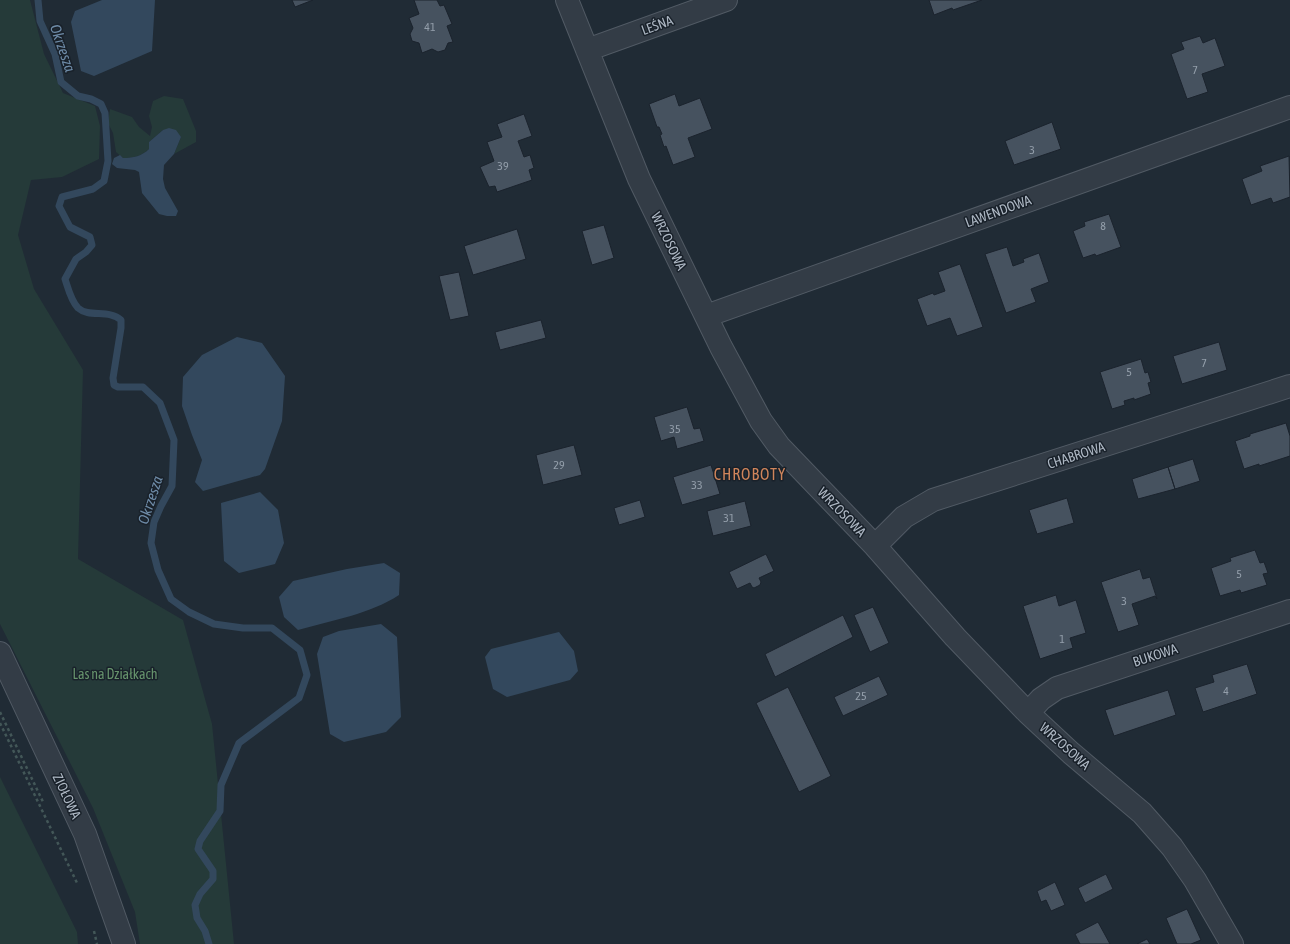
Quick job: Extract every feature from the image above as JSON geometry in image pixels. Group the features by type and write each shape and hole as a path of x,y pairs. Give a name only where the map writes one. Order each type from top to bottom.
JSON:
{"street":[{"name":"WRZOSOWA","path":"567,0 638,179 721,347 761,421 779,446 875,546 955,637 1028,713 1071,753 1142,814 1172,847 1195,880 1232,944"},
{"name":"LEŚNA","path":"587,50 726,0"},
{"name":"LAWENDOWA","path":"706,316 1290,107"},
{"name":"CHABROWA","path":"875,546 904,517 933,500 1290,386"},
{"name":"BUKOWA","path":"1028,713 1041,699 1057,688 1290,611"},
{"name":"ZIOŁOWA","path":"0,653 85,834 124,944"}],"path":[{"path":"0,712 45,805"},
{"path":"0,723 78,886"},
{"path":"94,929 96,944"}],"green space":[{"name":"Las na Działkach","path":"0,0 30,0 44,54 63,93 95,106 100,126 99,159 62,177 31,180 18,235 34,289 83,370 78,559 183,620 212,724 234,944 140,944 135,912 93,808 0,624"},
{"path":"164,96 183,99 196,131 196,142 174,154 181,137 163,130 149,142 149,149 137,156 123,158 116,152 113,133 108,123 110,109 132,117 139,127 150,136 152,127 149,116 153,101"},
{"path":"0,777 77,932 78,944 0,944"}],"water":[{"path":"102,0 155,0 152,51 94,76 81,71 71,22 75,11"},
{"path":"169,128 176,130 181,137 174,154 164,165 163,179 165,188 178,211 176,216 159,214 142,193 139,172 135,170 117,168 112,164 114,158 120,155 123,158 127,158 143,153 149,149 149,142 163,130"},
{"path":"237,337 262,343 285,376 282,421 265,469 260,475 203,491 195,482 202,460 182,406 183,377 202,355"},
{"path":"260,492 278,510 284,543 275,564 239,573 224,561 221,503"},
{"path":"384,563 400,573 399,595 388,602 364,612 298,630 284,617 279,597 293,581 347,569"},
{"path":"381,624 397,637 401,717 386,732 344,742 330,734 317,654 323,637 339,631"},
{"path":"559,632 574,651 578,671 570,680 507,697 493,689 485,657 491,649"}],"building":[{"path":"292,0 313,0 295,7"},
{"path":"414,0 437,0 440,6 444,5 452,24 447,26 453,42 448,43 445,50 438,52 432,49 422,53 419,43 412,41 410,34 413,28 409,18 419,14"},
{"path":"929,0 982,0 953,10 952,8 934,15"},
{"path":"1200,36 1203,43 1215,38 1225,66 1202,74 1208,92 1187,99 1171,54 1184,49 1181,42"},
{"path":"675,94 679,106 700,98 712,129 688,138 695,157 673,165 666,146 664,147 660,135 662,134 659,127 657,127 649,104"},
{"path":"524,114 532,136 518,141 524,157 530,155 534,168 529,170 532,180 497,192 495,186 489,187 480,167 494,161 487,142 502,137 497,124"},
{"path":"1052,122 1061,149 1014,165 1005,141"},
{"path":"1289,156 1290,197 1273,203 1271,198 1251,205 1242,179 1262,171 1260,166"},
{"path":"1109,214 1121,247 1096,256 1095,254 1083,258 1073,231 1085,226 1084,222"},
{"path":"604,225 614,258 592,265 582,231"},
{"path":"517,229 526,259 473,275 464,246"},
{"path":"1007,247 1013,266 1024,262 1023,259 1039,253 1049,282 1031,289 1036,302 1006,313 985,254"},
{"path":"960,264 983,327 957,336 950,318 927,326 917,299 933,293 934,295 945,291 938,272"},
{"path":"459,272 469,316 450,320 439,276"},
{"path":"541,320 546,338 500,350 495,332"},
{"path":"1219,342 1227,370 1182,384 1173,356"},
{"path":"1141,359 1145,373 1148,372 1151,382 1148,383 1151,394 1134,400 1134,398 1124,401 1125,405 1112,409 1100,372"},
{"path":"687,407 694,429 700,428 704,441 677,449 674,437 661,441 654,417"},
{"path":"1286,423 1290,436 1290,456 1244,469 1235,441 1250,436 1250,434"},
{"path":"574,445 582,475 543,485 536,455"},
{"path":"1193,459 1200,481 1175,489 1168,467"},
{"path":"711,465 720,494 682,505 673,477"},
{"path":"1168,467 1175,489 1138,499 1132,479"},
{"path":"1067,498 1074,523 1037,534 1029,510"},
{"path":"640,500 645,517 619,525 614,508"},
{"path":"745,501 751,526 713,536 707,511"},
{"path":"1255,550 1260,563 1264,562 1268,573 1263,574 1267,585 1241,593 1240,590 1220,596 1211,568 1231,561 1230,558"},
{"path":"766,554 774,571 759,578 761,582 760,585 754,588 750,583 737,589 729,572"},
{"path":"1140,569 1143,579 1150,577 1157,599 1155,596 1132,604 1139,625 1118,632 1101,582"},
{"path":"1056,595 1059,606 1076,600 1086,633 1070,638 1073,648 1040,659 1023,606"},
{"path":"873,607 889,643 870,652 854,615"},
{"path":"843,615 853,637 775,677 765,654"},
{"path":"1247,664 1257,694 1203,712 1195,688 1214,682 1212,675"},
{"path":"879,676 888,695 843,716 834,697"},
{"path":"788,687 831,776 799,792 756,703"},
{"path":"1168,690 1176,715 1114,736 1105,710"},
{"path":"1106,874 1113,889 1085,903 1078,888"},
{"path":"1055,882 1065,905 1051,911 1046,900 1041,902 1037,891"},
{"path":"1187,909 1201,940 1191,944 1177,944 1166,918"},
{"path":"1098,922 1110,944 1080,944 1075,934"},
{"path":"1147,939 1150,944 1137,944"}],"waterway":[{"name":"Okrzesza","path":"38,0 40,21 55,54 61,82 78,96 91,99 101,104 105,113 108,161 104,181 93,189 62,197 59,206 70,227 90,237 92,245 86,252 76,259 65,279 72,298 78,308 88,313 111,315 121,320 113,378 114,385 118,387 143,387 160,403 174,440 172,486 154,522 151,543 158,570 171,599 189,612 214,624 243,628 272,628 300,650 307,675 299,698 239,743 221,785 220,811 200,841 198,849 213,871 213,879 200,894 195,905 197,918 205,931 209,944"}],"district":[{"name":"CHROBOTY","path":"750,474"}]}
